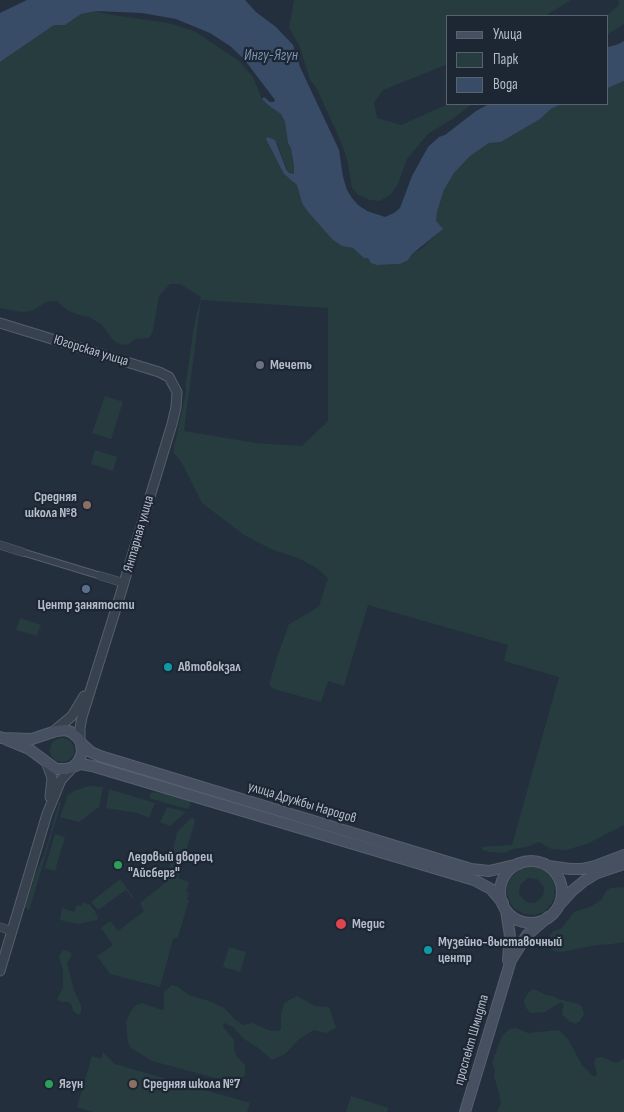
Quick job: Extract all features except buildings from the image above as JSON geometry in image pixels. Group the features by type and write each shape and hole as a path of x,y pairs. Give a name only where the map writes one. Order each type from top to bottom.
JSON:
{"main road":[{"path":"62,730 68,731 75,735 80,742 81,756 73,766 60,770 53,768 29,750 1,737 32,739 62,730"},
{"path":"46,762 42,748 45,738 51,733"},
{"name":"улица Дружбы Народов","path":"80,742 91,752 100,756 471,869 489,871 519,864"},
{"name":"улица Дружбы Народов","path":"73,766 81,764 92,766 474,880 491,889 504,905"},
{"path":"624,856 595,866 570,870 547,866 535,861 519,864 508,872 503,880 501,894 504,905 513,916 522,921 536,922 552,913 572,890 584,881 597,873 624,864"},
{"path":"547,866 557,875 562,888 561,898 552,913"},
{"name":"проспект Шмидта","path":"504,905 510,936 505,976"},
{"name":"проспект Шмидта","path":"465,1112 505,976 513,955 522,940 552,913"}],"street":[{"name":"Югорская улица","path":"0,323 159,372 169,378 176,388"},
{"name":"Янтарная улица","path":"93,678 124,584 176,407 176,388"},
{"path":"0,545 124,584"},
{"path":"51,733 66,722 76,711 93,678"},
{"path":"80,742 80,723 93,678"},
{"path":"46,762 52,783 47,814"},
{"path":"0,971 47,814 61,780 73,766"},
{"path":"0,927 12,931"}],"green space":[{"path":"294,0 571,0 547,15 446,15 446,65 383,90 374,103 377,118 401,125 446,105 471,105 428,134 407,159 398,184 391,194 380,201 370,200 359,195 352,188 347,159 341,142 317,89 310,80 299,45 289,28"},
{"path":"618,0 624,0 624,24 609,33 609,15 607,15 619,5"},
{"path":"96,11 168,23 194,31 239,61 253,77 262,99 281,114 285,122 294,174 289,173 286,168 277,143 270,147 287,177 297,185 302,203 308,212 333,240 342,246 353,248 377,265 400,264 408,260 412,254 421,249 442,229 436,221 444,190 454,173 470,156 489,143 501,142 540,119 551,109 559,105 609,105 609,88 624,81 624,825 587,844 566,850 551,849 539,842 504,853 490,852 483,850 481,847 512,845 559,677 504,661 508,645 368,605 344,686 328,681 321,702 274,689 270,686 277,657 289,624 319,606 328,578 318,569 298,558 273,550 244,535 202,503 182,463 173,452 186,392 194,326 201,297 180,284 170,284 159,296 153,331 149,338 135,339 129,344 122,345 114,341 101,324 89,317 67,310 57,301 46,302 32,311 21,312 0,308 0,62 54,25 65,25 81,14","holes":["201,300 328,308 328,421 302,446 256,443 184,431"]},
{"path":"105,396 123,402 111,439 92,433"},
{"path":"95,450 117,457 113,471 91,464"},
{"path":"20,618 41,625 37,636 16,630"},
{"path":"62,738 67,739 73,745 73,755 67,761 62,762 57,761 51,755 50,750 51,745 57,739"},
{"path":"89,786 103,787 99,807 79,822 60,817 68,795"},
{"path":"109,789 155,803 149,818 137,813 106,808"},
{"path":"151,792 165,793 187,799 191,805 187,809 149,798"},
{"path":"59,802 61,803 29,911 25,907 35,875 45,852"},
{"path":"167,807 186,812 170,826 160,822"},
{"path":"192,817 195,821 178,878 189,882 186,892 189,893 187,899 189,900 178,937 173,939 160,987 110,974 97,956 113,945 101,928 110,921 118,931 144,911 140,903 166,882 177,832"},
{"path":"55,834 65,837 55,871 45,868"},
{"path":"528,867 538,868 552,878 555,888 554,898 544,912 534,915 524,914 515,909 511,904 507,894 507,887 511,878 518,871","holes":["528,878 537,879 544,887 543,896 535,903 526,902 519,894 520,885"]},
{"path":"120,879 134,898 126,890 98,910 91,902"},
{"path":"624,887 624,942 562,952 554,951 549,945 550,935 554,931 561,929 574,912 592,906 602,899 606,891 611,888"},
{"path":"83,902 90,905 96,912 97,920 78,924 60,920 62,908 74,912 77,905 82,906"},
{"path":"229,947 246,952 240,972 223,967"},
{"path":"64,950 72,955 67,963 74,990 81,1006 81,1013 78,1015 73,1011 69,1002 61,1002 57,999 63,988 63,971 59,957"},
{"path":"172,985 189,995 224,1008 244,1025 252,1023 271,1031 281,1030 281,1014 284,1003 297,996 315,1006 329,1007 336,1028 326,1033 314,1030 299,1039 285,1054 272,1060 244,1039 233,1027 225,1023 223,1024 224,1028 234,1040 236,1055 245,1065 245,1075 241,1079 231,1080 215,1078 152,1061 131,1048 128,1043 126,1022 130,1012 136,1005 142,1003 164,1009 164,992"},
{"path":"534,989 558,999 579,1004 584,1014 580,1021 575,1024 563,1016 562,1010 564,1005 561,1002 545,1012 530,1013 525,1006 524,1000 529,992"},
{"path":"516,1028 528,1033 559,1030 568,1039 582,1065 594,1077 597,1074 594,1063 596,1058 602,1057 616,1063 624,1059 624,1112 497,1112 501,1104 494,1076 495,1069 492,1063 502,1036 509,1029"},
{"name":"Средняя школа №7","path":"103,1052 115,1064 250,1103 247,1112 93,1112 77,1107 92,1056 101,1059"},
{"path":"351,1096 388,1108 387,1112 346,1112"}],"water":[{"name":"Ингу-Ягун","path":"27,0 245,0 256,12 276,27 293,45 300,67 339,150 343,177 352,198 367,211 385,217 400,208 412,176 428,147 476,111 487,105 559,105 551,109 540,119 501,142 489,143 470,156 454,173 444,190 436,221 443,229 412,254 408,260 400,264 377,265 371,263 368,258 364,258 353,248 342,246 333,240 308,212 302,203 297,185 284,174 266,139 268,137 275,140 286,169 289,173 294,174 285,122 281,114 262,99 264,97 270,102 275,100 244,59 230,46 210,33 176,19 142,13 96,11 81,14 65,25 54,25 0,62 0,13"},
{"path":"624,41 624,81 609,88 609,47"}],"place":[{"name":"Мечеть","path":"260,365"},
{"name":"Средняя школа №8","path":"87,505"},
{"name":"Центр занятости","path":"86,589"},
{"name":"Автовокзал","path":"168,667"},
{"name":"Ледовый дворец \"Айсберг\"","path":"118,865"},
{"name":"Медис","path":"341,924"},
{"name":"Музейно-выставочный центр","path":"428,950"},
{"name":"Ягун","path":"49,1084"},
{"name":"Средняя школа №7","path":"133,1084"}]}
